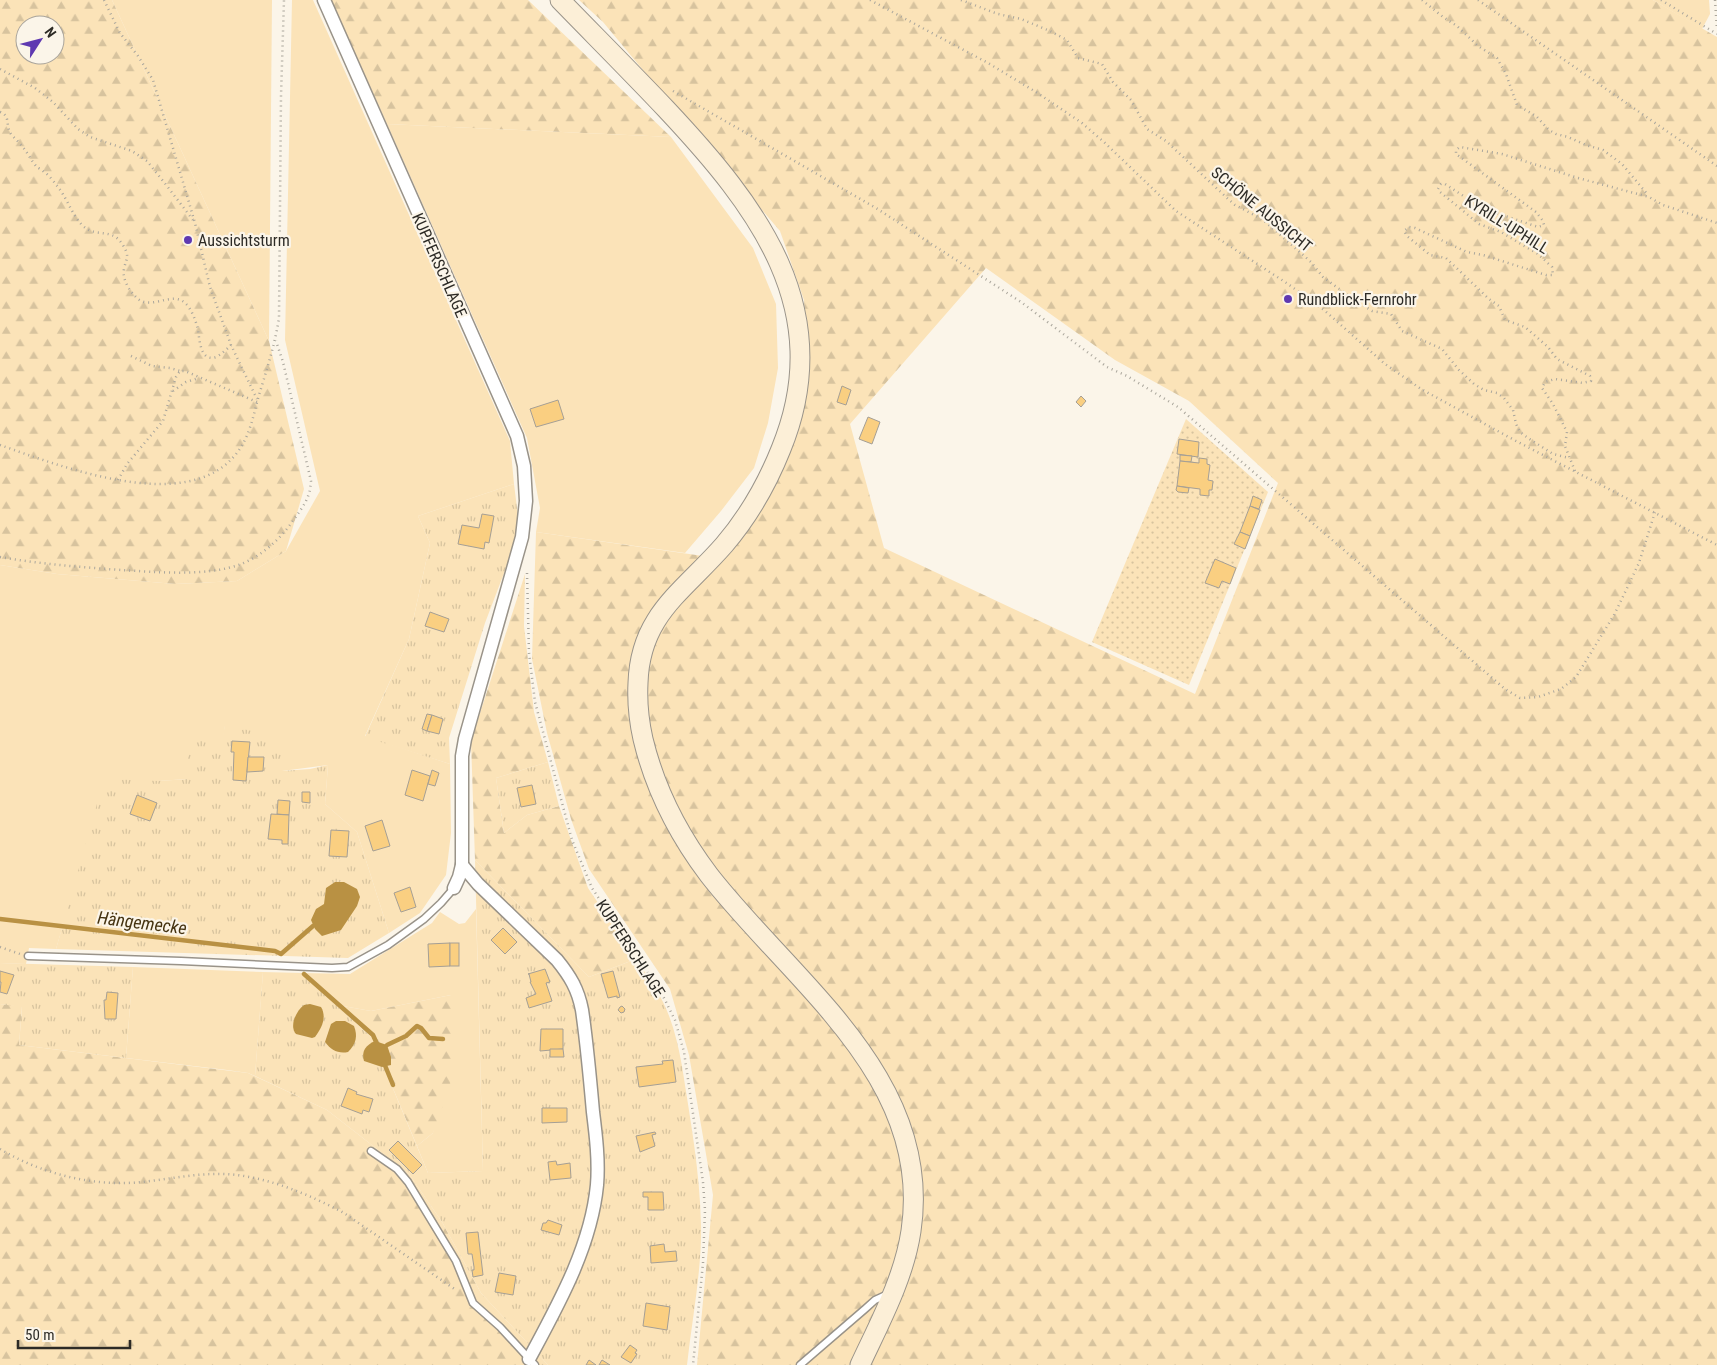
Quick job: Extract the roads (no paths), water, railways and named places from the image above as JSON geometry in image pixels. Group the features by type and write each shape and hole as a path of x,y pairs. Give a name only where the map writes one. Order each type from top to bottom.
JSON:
{"main road":[{"path":"560,0 649,91 716,164 752,214 775,252 797,314 801,357 798,390 794,413 779,455 749,512 722,546 656,619 646,638 639,660 637,694 641,729 658,789 673,820 693,853 720,888 851,1038 877,1073 896,1109 907,1147 913,1187 911,1231 903,1266 894,1292 860,1365"}],"street":[{"name":"KUPFERSCHLAGE","path":"324,0 517,436 524,466 526,501 522,537 465,739 462,756 462,864 454,888"},
{"path":"462,864 478,884 568,973 577,989 584,1018 596,1139 596,1192 588,1229 580,1252 532,1362"}],"lane":[{"path":"28,956 332,968 348,967 388,945 424,920 454,888"},
{"path":"371,1151 397,1169 408,1182 456,1261 473,1303 532,1362"},
{"path":"800,1365 870,1305 894,1292"}],"waterway":[{"name":"Hängemecke","path":"0,919 275,951 281,954 313,926"},
{"name":"Hängemecke","path":"304,974 373,1035 377,1044"},
{"path":"387,1045 406,1036 417,1026 429,1038 443,1039"},
{"name":"Hängemecke","path":"384,1063 393,1085"}],"place":[{"name":"Aussichtsturm","path":"188,240"},
{"name":"Rundblick-Fernrohr","path":"1288,299"}]}
